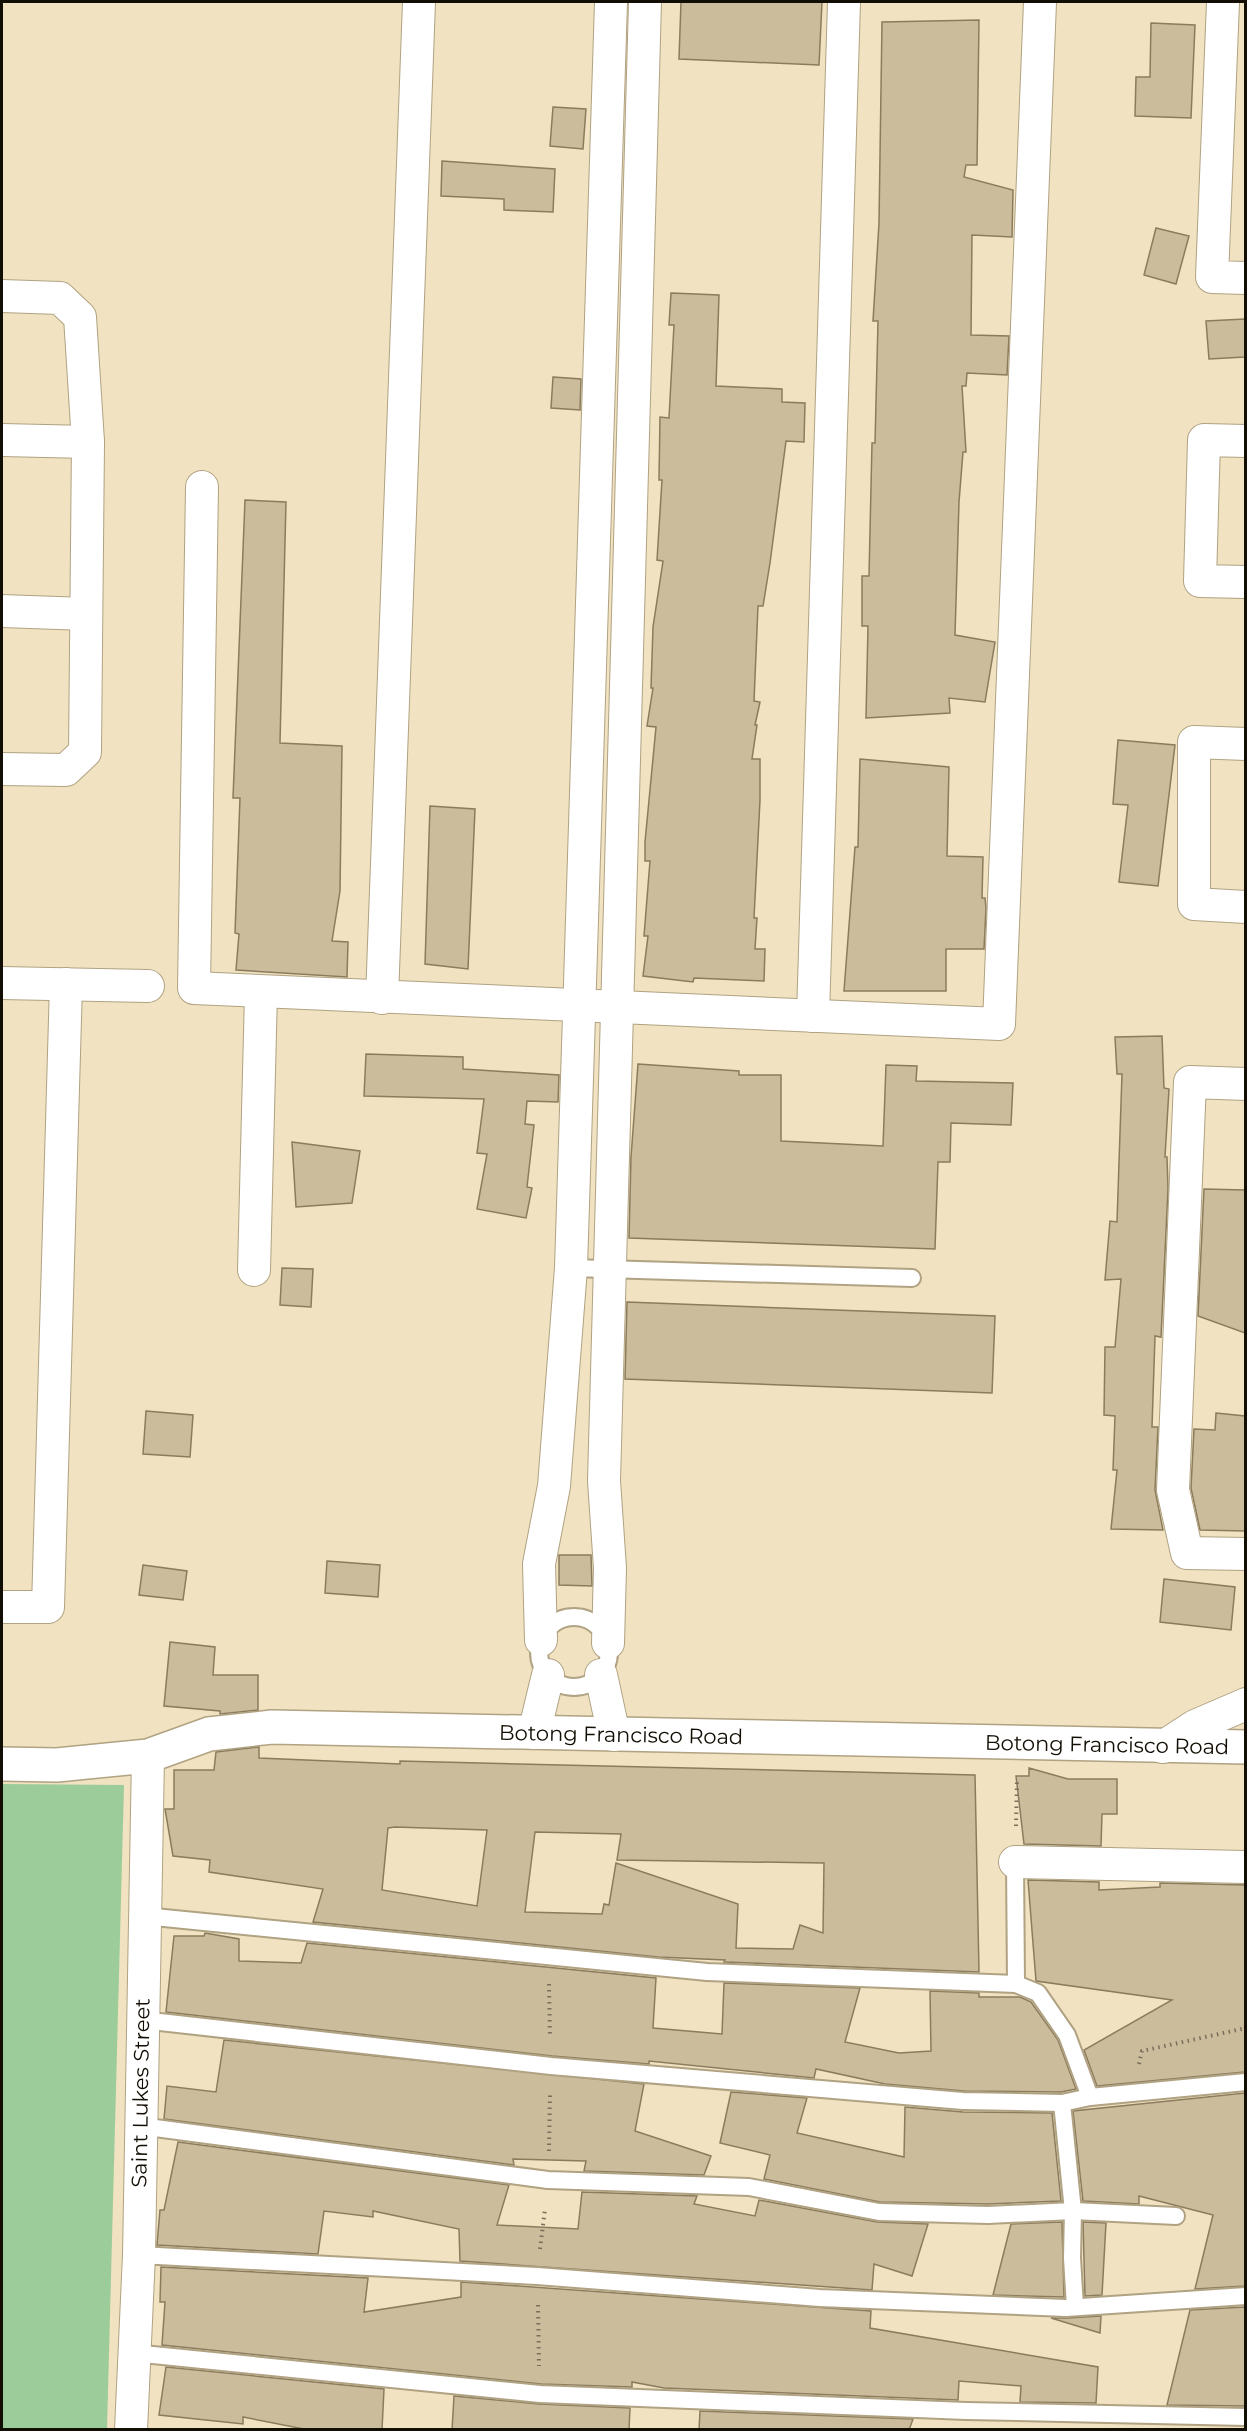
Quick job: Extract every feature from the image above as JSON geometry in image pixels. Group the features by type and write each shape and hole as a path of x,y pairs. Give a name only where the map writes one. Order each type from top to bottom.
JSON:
{"street":[{"path":"382,998 419,2"},
{"path":"541,1640 539,1564 554,1486 571,1268 611,2"},
{"path":"608,1643 610,1568 604,1481 645,2"},
{"path":"813,1016 844,2"},
{"path":"202,487 194,988 261,993 999,1024 1040,2"},
{"path":"1223,2 1232,122 1212,277 1245,278"},
{"path":"2,296 60,298 80,317 88,442 85,752 66,770 2,769"},
{"path":"2,440 88,442"},
{"path":"1245,441 1204,440 1200,581 1245,582"},
{"path":"2,611 86,614"},
{"path":"1245,744 1194,742 1194,904 1245,907"},
{"path":"2,983 148,986"},
{"path":"2,1607 48,1607 66,984"},
{"path":"254,1270 261,993"},
{"path":"1245,1084 1190,1082 1173,1490 1187,1553 1245,1554"},
{"path":"534,1733 548,1675"},
{"path":"601,1675 614,1735"},
{"path":"1164,1747 1195,1726 1245,1704"},
{"name":"Botong Francisco Road","path":"2,1764 57,1765 148,1756 209,1734 272,1727 1245,1747"},
{"name":"Saint Lukes Street","path":"131,2430 139,2255 148,1756"},
{"path":"1015,1862 1245,1867"}],"lane":[{"path":"571,1268 610,1271 912,1278"},
{"path":"569,1616 582,1617 594,1622 603,1631 608,1643 608,1665 601,1675 592,1682 576,1686 558,1683 548,1675 542,1665 539,1652 546,1629 569,1616"},
{"path":"1015,1862 1016,1984"},
{"path":"144,1916 707,1972 1016,1984 1038,1993 1067,2035 1090,2097"},
{"path":"142,2020 551,2066 963,2101 1062,2103 1090,2097 1134,2095 1245,2082"},
{"path":"1062,2103 1073,2211 1072,2258 1075,2307"},
{"path":"140,2126 548,2180 749,2187 879,2212 988,2216 1073,2211 1176,2216"},
{"path":"139,2255 525,2276 820,2298 1075,2307 1245,2296"},
{"path":"134,2353 540,2394 966,2411 1245,2417"}],"path":[{"path":"1015,1862 1017,1743"},
{"path":"1134,2095 1142,2051 1245,2028"}],"green space":[{"path":"2,1784 124,1785 107,2429 2,2429"}],"building":[{"path":"681,2 822,2 819,65 679,59"},
{"path":"979,20 977,165 966,165 964,177 1013,190 1012,237 972,235 971,335 1009,336 1007,375 967,373 966,386 962,386 966,452 963,452 959,502 955,635 995,642 985,702 949,698 950,713 866,718 868,626 862,626 862,576 869,576 872,443 875,443 878,321 873,321 879,223 882,22"},
{"path":"1151,23 1195,25 1191,118 1135,116 1136,77 1150,77"},
{"path":"553,107 586,109 583,149 550,146"},
{"path":"442,161 555,169 553,212 504,210 504,199 441,196"},
{"path":"1156,228 1189,236 1176,284 1144,275"},
{"path":"671,293 719,295 716,386 782,389 782,402 805,403 804,442 786,441 763,606 758,606 754,701 760,702 752,759 760,759 760,800 754,918 757,918 755,949 765,949 764,981 694,978 693,982 643,976 648,936 644,936 650,861 645,861 645,842 656,727 647,726 653,688 651,688 653,627 663,561 657,560 662,480 659,480 660,417 669,418 674,325 669,325"},
{"path":"1245,319 1245,357 1209,359 1206,321"},
{"path":"553,377 581,379 580,410 551,408"},
{"path":"245,500 286,502 280,743 342,746 340,891 332,941 348,942 347,977 236,970 239,934 235,933 240,798 233,798"},
{"path":"1118,740 1175,745 1158,886 1119,882 1128,805 1113,804"},
{"path":"860,759 949,767 947,856 983,857 982,898 985,898 986,908 984,949 946,949 946,991 844,991 855,847 858,847"},
{"path":"430,806 475,809 468,969 425,964"},
{"path":"1162,1036 1164,1088 1169,1089 1165,1157 1167,1157 1168,1189 1161,1337 1155,1336 1152,1427 1158,1427 1155,1490 1163,1530 1111,1529 1117,1470 1113,1470 1115,1416 1104,1415 1105,1347 1115,1347 1121,1279 1105,1280 1110,1221 1117,1222 1122,1074 1117,1074 1115,1037"},
{"path":"366,1054 463,1057 463,1069 559,1075 558,1102 527,1101 525,1124 534,1125 527,1187 532,1188 526,1218 477,1209 487,1154 477,1153 484,1099 364,1096"},
{"path":"638,1064 739,1071 739,1075 781,1075 781,1141 883,1146 886,1065 917,1066 916,1081 1013,1083 1011,1125 951,1123 950,1162 938,1162 935,1249 629,1238 631,1157"},
{"path":"292,1142 360,1151 352,1203 296,1207"},
{"path":"1204,1189 1245,1190 1245,1333 1198,1316"},
{"path":"282,1268 313,1269 311,1307 280,1305"},
{"path":"627,1302 995,1316 992,1393 625,1379"},
{"path":"146,1411 193,1415 190,1457 143,1454"},
{"path":"1216,1413 1245,1416 1245,1531 1200,1530 1191,1488 1194,1429 1215,1430"},
{"path":"559,1555 591,1555 592,1586 559,1585"},
{"path":"327,1561 380,1565 378,1597 325,1593"},
{"path":"143,1565 187,1571 183,1600 139,1595"},
{"path":"1164,1579 1235,1587 1231,1630 1160,1622"},
{"path":"170,1642 215,1647 213,1675 258,1675 258,1710 220,1714 220,1711 164,1706"},
{"path":"259,1747 259,1758 400,1764 400,1761 975,1775 979,1972 724,1962 725,1960 658,1957 313,1922 323,1889 209,1872 210,1860 173,1856 165,1809 174,1809 174,1770 214,1770 216,1752","holes":["388,1828 487,1830 477,1906 382,1890","535,1832 621,1834 617,1860 824,1863 823,1933 800,1925 793,1949 736,1948 738,1904 616,1863 609,1905 604,1904 602,1914 525,1912"]},
{"path":"1029,1768 1068,1779 1117,1779 1117,1814 1102,1814 1101,1846 1024,1844 1016,1776 1029,1776"},
{"path":"1028,1880 1099,1882 1099,1890 1160,1887 1160,1883 1245,1885 1245,2072 1097,2086 1084,2050 1172,2000 1036,1981"},
{"path":"205,1933 239,1939 239,1961 301,1963 307,1943 656,1978 653,2028 722,2034 724,1983 860,1988 845,2042 899,2053 931,2051 930,1991 979,1993 979,1997 1020,1997 1031,2002 1058,2040 1076,2089 1061,2092 964,2091 885,2084 816,2069 814,2078 649,2061 649,2064 552,2056 166,2012 174,1936 204,1936"},
{"path":"224,2040 644,2084 635,2131 711,2156 704,2175 584,2171 586,2161 513,2159 514,2165 164,2119 167,2086 216,2092"},
{"path":"731,2092 807,2098 797,2133 904,2157 905,2107 963,2112 1052,2113 1061,2201 988,2204 880,2202 764,2179 770,2155 720,2143"},
{"path":"1245,2093 1245,2286 1195,2289 1213,2215 1139,2196 1139,2204 1083,2201 1073,2111"},
{"path":"178,2142 509,2185 497,2225 578,2229 582,2192 697,2196 694,2204 755,2216 759,2200 877,2222 928,2224 912,2276 874,2264 872,2290 460,2261 459,2229 373,2211 373,2217 324,2211 318,2254 157,2245 160,2210 164,2210"},
{"path":"1062,2222 1064,2297 993,2295 1011,2224"},
{"path":"1083,2222 1106,2223 1102,2295 1085,2296"},
{"path":"161,2267 368,2278 364,2312 461,2297 461,2282 871,2311 870,2328 1098,2367 1096,2403 1020,2402 1021,2386 959,2381 958,2400 664,2388 632,2382 632,2387 541,2384 162,2345 165,2302 160,2302"},
{"path":"1245,2307 1245,2406 1167,2405 1190,2310"},
{"path":"1101,2316 1100,2333 1051,2318 1067,2318"},
{"path":"166,2367 384,2389 382,2430 309,2430 243,2417 243,2424 159,2415"},
{"path":"454,2396 539,2404 630,2408 629,2430 452,2430"},
{"path":"700,2411 913,2419 909,2430 699,2430"}]}
